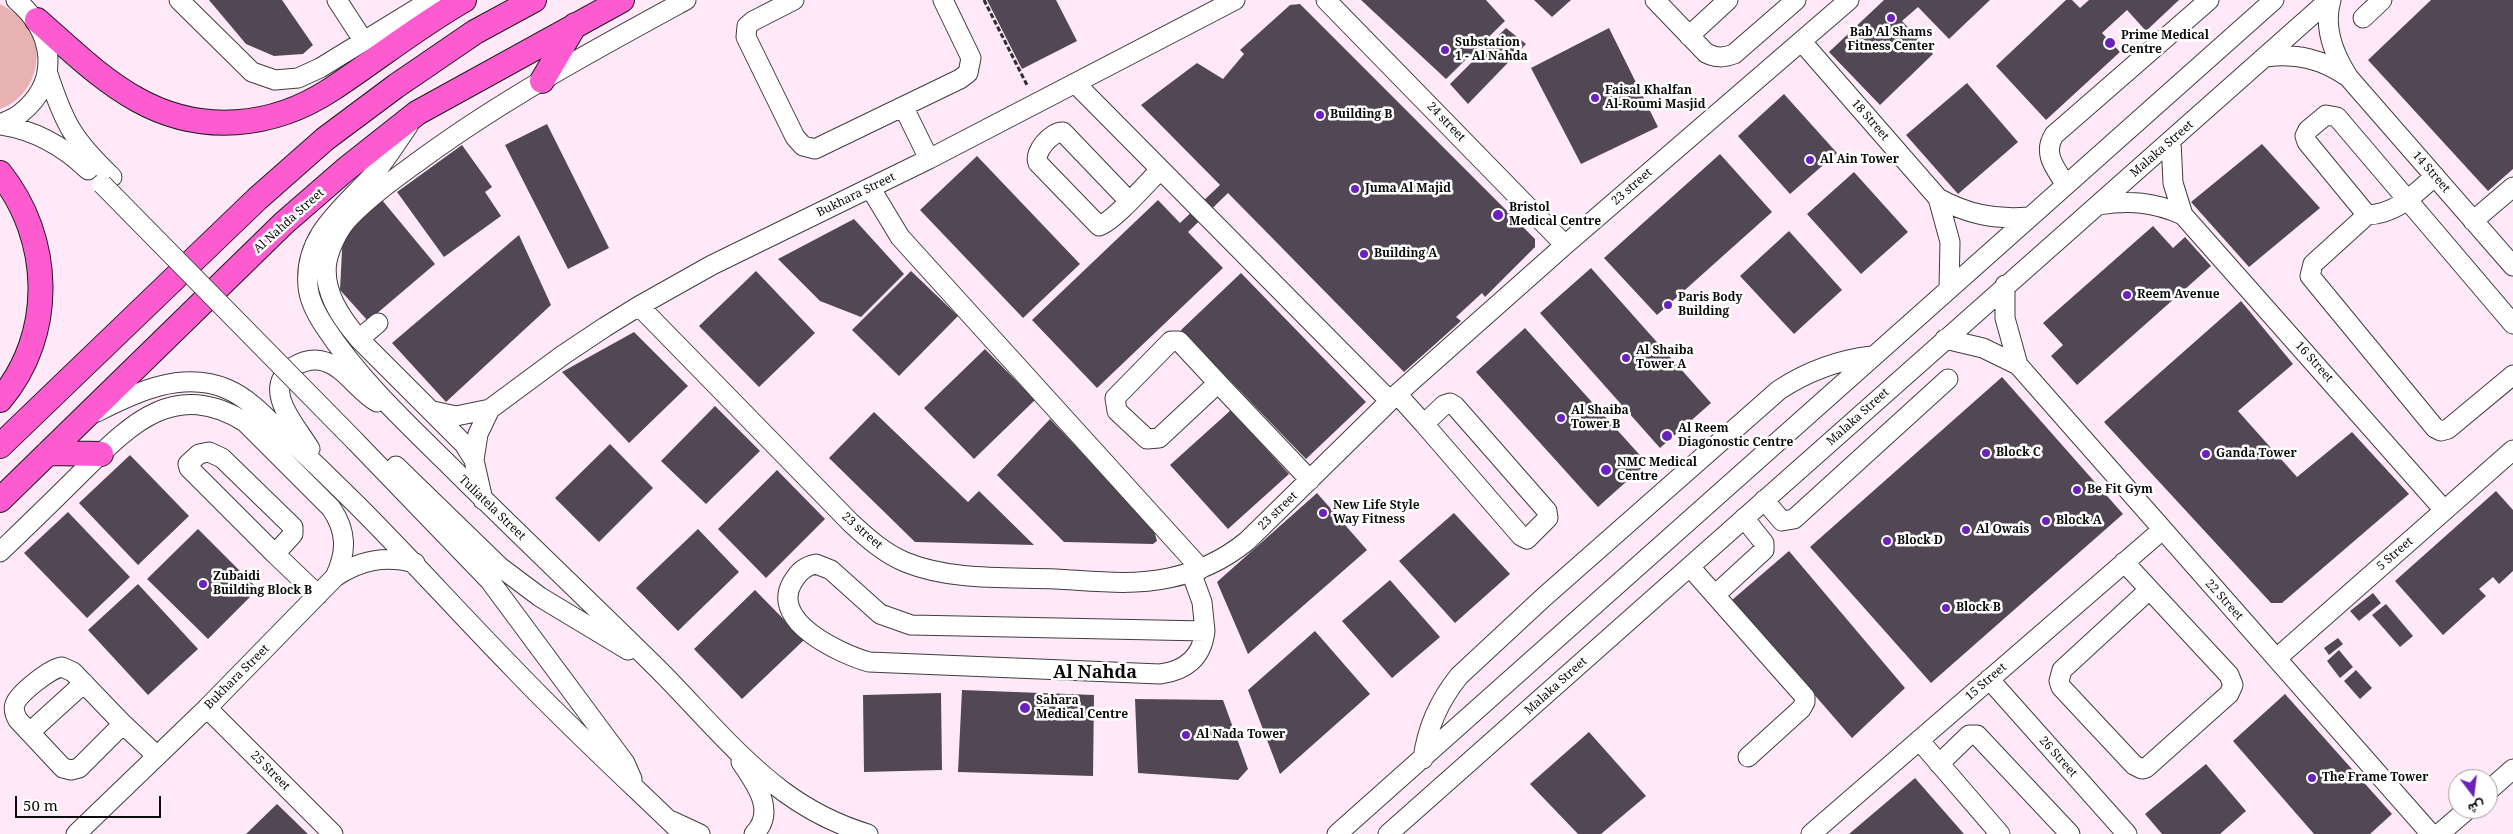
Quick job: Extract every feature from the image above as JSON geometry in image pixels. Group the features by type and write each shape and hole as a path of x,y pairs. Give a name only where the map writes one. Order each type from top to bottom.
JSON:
{"main road":[{"path":"28,8 80,59 139,100 168,113 199,121 239,124 277,116 307,103 331,89 413,30 464,0"},
{"path":"0,446 257,199 325,139 396,86 475,32 534,0"},
{"name":"Al Nahda Street","path":"0,500 284,223 417,113 622,0"},
{"path":"542,81 575,25"},
{"path":"0,173 23,206 29,220 41,271 41,303 35,335 22,366 0,400"},
{"path":"48,453 101,454"}],"street":[{"path":"179,0 252,72 275,80 298,78 320,68 431,0"},
{"path":"337,0 363,40"},
{"path":"483,500 474,460 464,444 345,323 336,307 328,285 327,262 335,240 348,219 372,196 457,133 542,81 686,0"},
{"path":"794,0 753,21 747,26 746,37 799,142 809,149 821,148 965,77 970,68 971,58 942,0"},
{"name":"Bukhara Street","path":"433,411 456,416 490,409 563,355 639,306 712,265 871,189 1234,0"},
{"name":"24 street","path":"1326,0 1565,245"},
{"path":"1655,0 1706,53 1715,57 1725,57 1734,54 1796,0"},
{"path":"1689,36 1728,0"},
{"name":"23 street","path":"639,306 850,522 875,545 904,562 936,572 969,576 1114,582 1138,582 1170,578 1196,570 1236,550 1394,398 1565,245 1849,0"},
{"path":"2066,185 2050,159 2049,146 2054,135 2209,0"},
{"path":"1337,834 2274,0"},
{"name":"Malaka Street","path":"1393,832 2005,285 2330,0"},
{"name":"14 Street","path":"2330,0 2328,8 2330,34 2334,50 2349,78 2513,266"},
{"path":"2362,18 2382,0"},
{"path":"28,8 47,45 47,71 59,109 68,128 107,180 359,437 490,581 625,763 636,791"},
{"name":"18 Street","path":"1802,42 1938,198 1954,207 1982,215 2010,219 2029,217"},
{"name":"14 Street","path":"2266,57 2294,55 2308,58 2323,62 2349,78"},
{"path":"0,125 20,114 38,95 47,71"},
{"path":"1075,83 1160,170 1394,398 1424,424 1523,538 1529,538 1548,518 1547,512 1454,405 1446,404 1424,424"},
{"path":"904,108 929,159"},
{"name":"Tuliatela Street","path":"417,113 374,174 340,207 326,225 316,244 310,265 308,286 313,307 324,327 392,408 483,500 658,670 728,744 785,792 804,805 825,817 868,834"},
{"path":"2367,215 2306,139 2308,130 2326,115 2337,117 2513,324"},
{"path":"0,125 16,128 55,143 107,180"},
{"path":"1128,201 1064,132 1056,134 1038,152 1036,157 1038,163 1099,226 1106,223 1160,170"},
{"name":"16 Street","path":"2171,141 2173,183 2183,215 2444,510"},
{"path":"2435,176 2407,201 2388,212 2367,215 2313,264 2310,276 2435,428 2441,431 2448,429 2513,375"},
{"path":"2473,221 2513,187"},
{"path":"871,189 900,238 1196,570 1206,631 1201,651 1185,667 1173,673 883,664 844,654 816,636 792,614 788,592 800,572 816,564 831,570 880,614 911,625 1206,631"},
{"name":"18 Street","path":"1938,198 1950,242 1949,288"},
{"name":"16 Street","path":"2098,204 2135,201 2152,203 2183,215"},
{"name":"22 Street","path":"2005,285 2008,334 2018,364 2431,834"},
{"path":"359,339 378,323"},
{"name":"22 Street","path":"1945,339 1983,348 2018,364"},
{"path":"1218,383 1156,440 1144,437 1115,407 1117,394 1171,341 1179,341 1310,480"},
{"path":"1423,759 1431,723 1448,690 1459,676 1544,597 1779,390 1796,379 1833,363 1872,356"},
{"path":"317,465 279,397 282,382 292,368 302,362 313,360 325,362 374,401 392,408"},
{"path":"1764,500 1782,521 1794,518 1948,379"},
{"path":"85,418 121,400 162,385 190,381 209,383 243,398 317,465 415,563 513,669 682,834"},
{"path":"0,552 101,454 138,421 168,407 200,404 231,413 257,432 331,508 340,520 344,534 345,549 335,577"},
{"name":"Bukhara Street","path":"474,460 478,434 490,409"},
{"path":"359,437 500,567 540,596 658,670"},
{"name":"5 Street","path":"2277,658 2513,450"},
{"path":"275,554 293,534 291,524 219,456 209,452 195,457 188,464 190,470 275,554 318,595"},
{"path":"1715,595 1764,550 1764,543 1744,518"},
{"name":"15 Street","path":"1811,834 2162,530"},
{"name":"Bukhara Street","path":"76,834 207,708 335,577 356,565 379,559 415,563"},
{"path":"2124,562 2229,675 2233,685 2229,694 2142,769 2134,765 2065,691 2059,681 2062,670 2149,590"},
{"path":"1690,567 1804,697 1805,702 1801,709 1748,757"},
{"path":"123,724 79,768 71,770 63,768 18,720 14,711 19,698 46,674 56,668 68,669 157,756"},
{"name":"26 Street","path":"1989,680 2127,834"},
{"path":"30,732 84,683"},
{"name":"25 Street","path":"207,708 333,834"},
{"path":"1939,764 1966,738 1977,735 2070,834"},
{"path":"1919,740 2000,834"},
{"path":"728,744 763,800 762,821 754,834"},
{"path":"2498,782 2513,769"},
{"path":"667,819 700,834"},
{"path":"2439,834 2456,819"}],"path":[{"path":"984,0 1036,104"}],"shaded area":[{"path":"0,4 12,11 27,26 33,37 36,62 29,86 11,103 0,109"}],"building":[{"path":"209,0 282,0 313,45 303,54 274,56 246,44"},
{"path":"987,0 1056,0 1077,41 1022,69"},
{"name":"Substation 1 - Al Nahda","path":"1361,0 1486,0 1505,21 1446,79"},
{"path":"1534,0 1571,0 1552,17"},
{"path":"1884,0 1990,0 1949,39 1918,7 1902,21 1933,54 1880,105 1829,52"},
{"path":"2066,0 2072,0 2080,8 2089,0 2179,0 2146,31 2127,10 2102,33 2120,52 2046,120 1996,66"},
{"path":"2431,0 2513,0 2513,169 2488,191 2368,60"},
{"name":"Juma Al Majid","path":"1300,4 1535,239 1535,247 1485,297 1482,293 1456,317 1461,321 1404,372 1228,193 1188,232 1223,268 1097,388 1032,320 1158,200 1180,223 1220,185 1141,105 1197,63 1223,79 1244,54 1240,50 1290,5"},
{"path":"1506,28 1526,44 1468,104 1450,84"},
{"name":"Faisal Khalfan Al-Roumi Masjid","path":"1609,28 1658,127 1581,164 1531,68"},
{"path":"1967,83 2018,142 1958,194 1906,135"},
{"path":"1784,94 1837,153 1790,194 1738,136"},
{"path":"547,124 609,248 568,269 505,145"},
{"path":"2262,144 2320,208 2249,267 2191,202"},
{"path":"462,145 492,187 485,192 501,216 444,257 397,192"},
{"path":"1720,154 1772,212 1657,315 1604,258"},
{"path":"977,156 1080,264 1023,318 920,210"},
{"path":"1854,172 1908,232 1861,274 1807,214"},
{"path":"382,200 435,264 368,321 340,290 343,231"},
{"path":"854,219 904,274 861,317 820,301 778,259"},
{"name":"Reem Avenue","path":"2153,226 2173,248 2185,237 2211,266 2077,385 2051,356 2063,345 2043,323"},
{"path":"1789,231 1842,290 1794,334 1740,276"},
{"path":"519,235 551,305 446,402 392,343"},
{"name":"Al Shaiba Tower A","path":"1591,268 1711,403 1660,448 1540,313"},
{"path":"756,271 815,333 759,387 699,326"},
{"path":"911,271 958,316 899,376 852,330"},
{"path":"1241,273 1366,402 1306,459 1181,330"},
{"name":"Ganda Tower","path":"2241,301 2293,364 2238,411 2297,477 2352,432 2409,494 2282,603 2271,603 2104,422"},
{"name":"Al Shaiba Tower B","path":"1525,328 1647,463 1598,507 1476,372"},
{"path":"634,332 688,386 629,443 562,372"},
{"path":"985,349 1035,400 974,459 924,408"},
{"name":"Al Owais","path":"2002,377 2123,514 1931,683 1810,547"},
{"path":"715,406 760,451 706,504 661,461"},
{"path":"1231,410 1289,474 1228,529 1170,465"},
{"path":"874,412 968,502 979,491 1034,545 915,542 829,458"},
{"path":"1050,419 1153,527 1157,541 1153,544 1064,542 997,475"},
{"path":"610,444 653,488 599,542 555,498"},
{"path":"130,455 189,516 138,565 79,503"},
{"path":"777,470 825,519 766,578 718,529"},
{"path":"2496,491 2513,510 2513,571 2499,584 2493,577 2479,589 2486,596 2443,635 2395,581"},
{"path":"1317,493 1367,550 1248,654 1217,582"},
{"path":"68,512 130,577 87,618 24,553"},
{"path":"1454,513 1510,574 1455,623 1399,561"},
{"name":"Zubaidi Building Block B","path":"198,529 258,589 208,639 147,579"},
{"path":"698,529 739,572 678,631 636,588"},
{"path":"1789,551 1905,688 1852,738 1732,600"},
{"path":"1390,580 1440,637 1392,678 1342,621"},
{"path":"138,584 198,649 148,695 88,630"},
{"path":"755,590 804,640 742,699 694,649"},
{"path":"2373,593 2381,603 2359,621 2350,611"},
{"path":"2386,604 2413,636 2400,647 2372,615"},
{"path":"1315,631 1370,694 1280,774 1248,690"},
{"path":"2338,638 2343,644 2329,655 2324,648"},
{"path":"2339,650 2353,667 2340,678 2327,661"},
{"path":"2356,670 2372,688 2360,699 2344,681"},
{"path":"962,690 1094,695 1093,776 958,772"},
{"path":"941,693 942,770 864,772 863,695"},
{"name":"The Frame Tower","path":"2285,694 2392,814 2370,834 2314,834 2233,741"},
{"name":"Al Nada Tower","path":"1135,699 1223,700 1248,769 1238,780 1138,773"},
{"path":"1589,732 1646,796 1601,834 1578,834 1530,784"},
{"path":"2206,764 2246,811 2220,834 2162,834 2145,814"},
{"path":"1915,778 1964,834 1849,834"},
{"path":"277,804 308,834 246,834"}],"place":[{"name":"Bab Al Shams Fitness Center","path":"1891,18"},
{"name":"Prime Medical Centre","path":"2110,43"},
{"name":"Substation 1 - Al Nahda","path":"1445,50"},
{"name":"Faisal Khalfan Al-Roumi Masjid","path":"1595,98"},
{"name":"Building B","path":"1320,115"},
{"name":"Al Ain Tower","path":"1810,160"},
{"name":"Juma Al Majid","path":"1355,189"},
{"name":"Bristol Medical Centre","path":"1498,215"},
{"name":"Building A","path":"1364,254"},
{"name":"Reem Avenue","path":"2127,295"},
{"name":"Paris Body Building","path":"1668,305"},
{"name":"Al Shaiba Tower A","path":"1626,358"},
{"name":"Al Shaiba Tower B","path":"1561,418"},
{"name":"Al Reem Diagonostic Centre","path":"1667,436"},
{"name":"Block C","path":"1986,453"},
{"name":"Ganda Tower","path":"2206,454"},
{"name":"NMC Medical Centre","path":"1606,470"},
{"name":"Be Fit Gym","path":"2077,490"},
{"name":"New Life Style Way Fitness","path":"1323,513"},
{"name":"Block A","path":"2046,521"},
{"name":"Al Owais","path":"1966,530"},
{"name":"Block D","path":"1887,541"},
{"name":"Zubaidi Building Block B","path":"203,584"},
{"name":"Block B","path":"1946,608"},
{"name":"Sahara Medical Centre","path":"1025,708"},
{"name":"Al Nada Tower","path":"1186,735"},
{"name":"The Frame Tower","path":"2312,778"}],"district":[{"name":"Al Nahda","path":"1095,673"}]}
